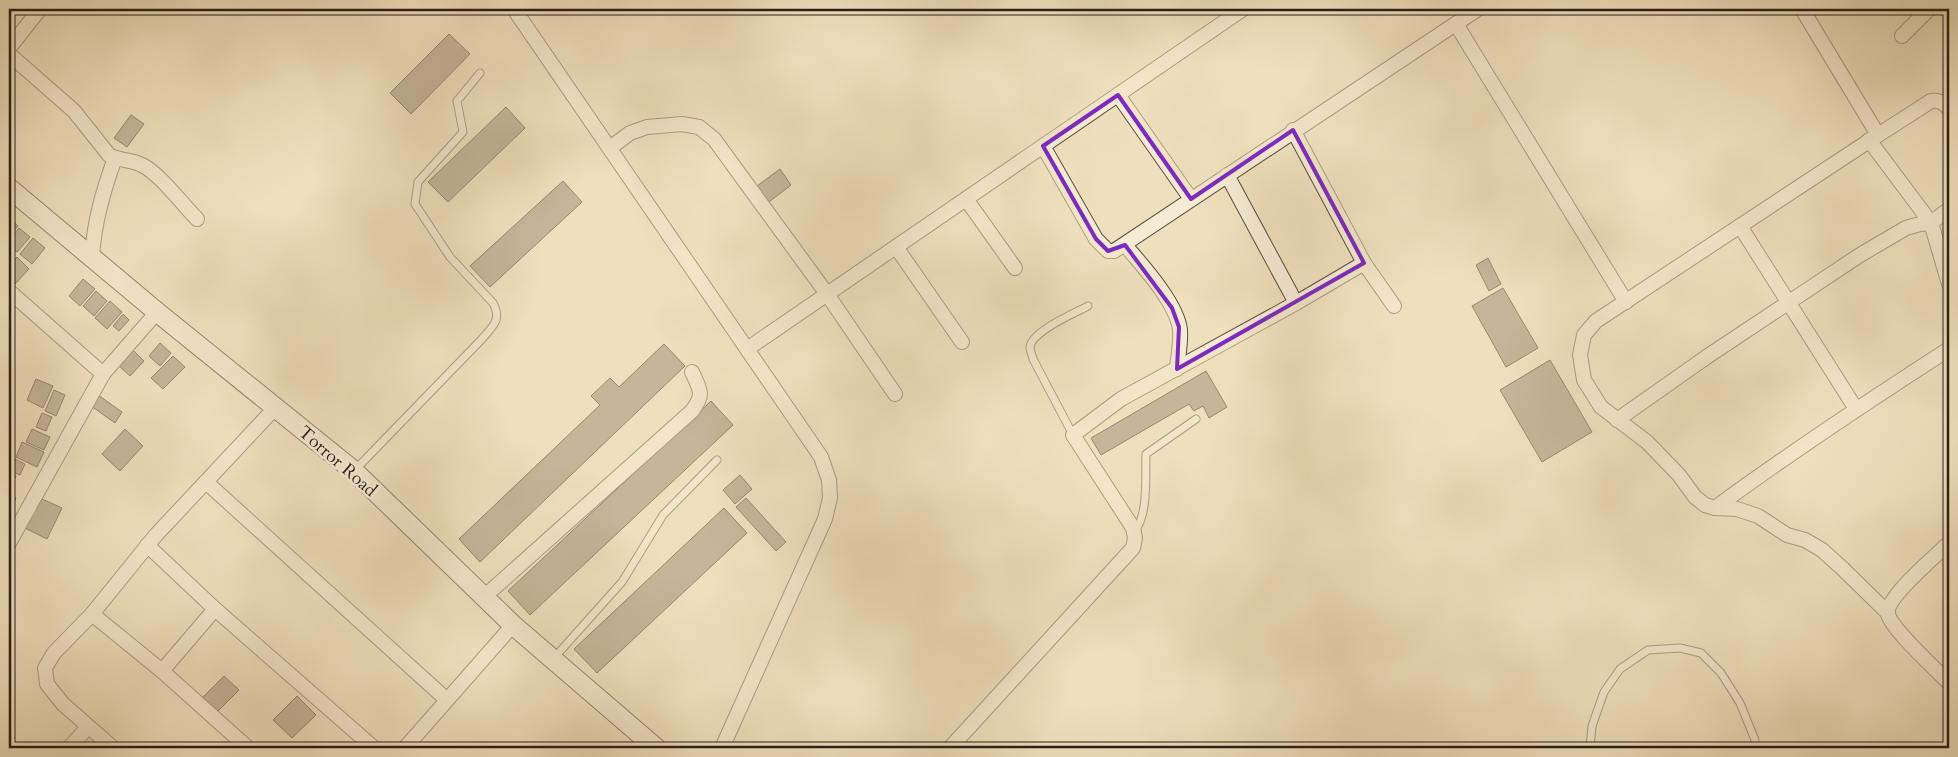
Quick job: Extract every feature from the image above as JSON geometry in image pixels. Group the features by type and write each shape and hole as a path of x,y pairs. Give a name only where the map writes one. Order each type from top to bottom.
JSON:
{"street":[{"path":"9,48 40,9"},
{"path":"514,9 820,457 829,480 830,498 818,538 722,748"},
{"path":"747,349 1244,9"},
{"path":"1042,146 1103,247 1108,251 1114,251 1293,130 1478,9"},
{"path":"1802,9 1874,138 1931,224 1949,284"},
{"path":"1902,36 1929,9"},
{"path":"1456,24 1626,302"},
{"path":"9,54 74,111 108,155 140,164 151,170 197,219"},
{"path":"1118,95 1191,199"},
{"path":"1949,109 1944,103 1938,100 1931,100 1596,321 1584,335 1580,355 1584,380 1601,407 1647,442 1679,475 1695,497 1705,505 1737,510 1758,516 1786,535 1805,540 1822,550 1888,614 1898,629 1949,683"},
{"path":"610,148 630,133 647,126 682,124 699,127 714,139 827,294 895,394"},
{"path":"1293,130 1364,263 1394,306"},
{"path":"92,257 94,230 101,197 115,158"},
{"path":"1226,175 1296,303"},
{"name":"Torror Road","path":"9,188 156,312 354,471 513,625 656,748"},
{"path":"966,199 1015,268"},
{"path":"1617,420 1708,356 1860,255 1906,228 1920,224 1931,224 1949,209"},
{"path":"1740,226 1856,409"},
{"path":"1125,245 1147,270 1172,308 1180,327 1177,369"},
{"path":"896,247 962,342"},
{"path":"950,748 1133,548 1134,533 1126,517 1073,435 1121,399 1296,303 1364,263"},
{"path":"9,291 102,374"},
{"path":"9,543 102,374 156,312"},
{"path":"1715,508 1772,466 1949,349"},
{"path":"484,597 692,411 700,401 701,391 692,372"},
{"path":"113,748 63,704 47,684 45,668 54,653 92,614 148,545 275,408"},
{"path":"206,482 447,700"},
{"path":"1888,614 1890,604 1898,591 1949,542"},
{"path":"148,545 215,608 374,748"},
{"path":"162,671 215,608"},
{"path":"92,614 162,671 248,748"},
{"path":"405,748 513,625"},
{"path":"69,748 88,726"}],"lane":[{"path":"354,471 482,339 496,321 497,310 493,303 450,257 415,204 418,182 464,132 457,101 480,73"},
{"path":"1073,435 1032,359 1030,347 1033,339 1042,331 1088,306"},
{"path":"1134,533 1140,524 1144,502 1146,454 1196,419"},
{"path":"553,659 622,582 663,515 717,460"},
{"path":"1590,748 1592,726 1604,692 1620,669 1648,650 1680,648 1701,653 1721,673 1740,703 1755,740"}],"highlighted area":[{"path":"1118,95 1191,199 1293,130 1364,263 1177,369 1179,327 1172,308 1125,245 1108,251 1096,239 1043,146"}],"building":[{"path":"449,34 470,54 411,114 390,93"},
{"path":"506,107 525,128 448,202 428,182"},
{"path":"131,115 144,124 127,147 114,138"},
{"path":"780,169 791,185 769,202 757,186"},
{"path":"563,181 582,202 490,287 470,266"},
{"path":"9,218 18,226 9,237"},
{"path":"19,228 30,237 17,252 9,245 9,240"},
{"path":"33,238 45,248 32,264 20,254"},
{"path":"17,257 29,269 14,285 9,281 9,266"},
{"path":"1488,258 1501,284 1489,291 1476,265"},
{"path":"83,279 95,289 80,306 69,296"},
{"path":"1503,288 1538,348 1506,367 1472,306"},
{"path":"96,291 107,301 94,316 83,306"},
{"path":"110,301 122,312 107,329 95,318"},
{"path":"123,314 129,320 119,331 113,326"},
{"path":"160,343 171,353 160,366 149,356"},
{"path":"664,344 685,366 480,562 459,539 600,405 591,396 610,378 619,387"},
{"path":"133,350 144,361 130,376 118,365"},
{"path":"173,356 185,367 163,389 151,378"},
{"path":"1550,360 1592,432 1542,462 1500,390"},
{"path":"1206,371 1227,407 1209,418 1203,406 1194,411 1189,404 1101,455 1091,438"},
{"path":"36,379 53,386 43,408 27,400"},
{"path":"54,390 65,395 56,416 45,411"},
{"path":"98,395 122,412 115,423 91,406"},
{"path":"711,401 733,425 530,615 508,591"},
{"path":"42,413 52,417 46,431 36,427"},
{"path":"32,429 50,437 44,450 26,442"},
{"path":"125,429 143,446 120,471 102,454"},
{"path":"22,442 44,452 37,467 16,457"},
{"path":"15,459 25,464 20,475 10,471"},
{"path":"9,473 16,476 9,492"},
{"path":"740,475 752,489 735,504 723,490"},
{"path":"9,495 16,498 9,513"},
{"path":"40,498 62,508 47,539 25,528"},
{"path":"746,498 786,542 776,551 736,507"},
{"path":"724,508 747,533 597,673 574,649"},
{"path":"224,676 239,690 217,712 202,698"},
{"path":"297,696 316,715 292,738 273,720"}]}
